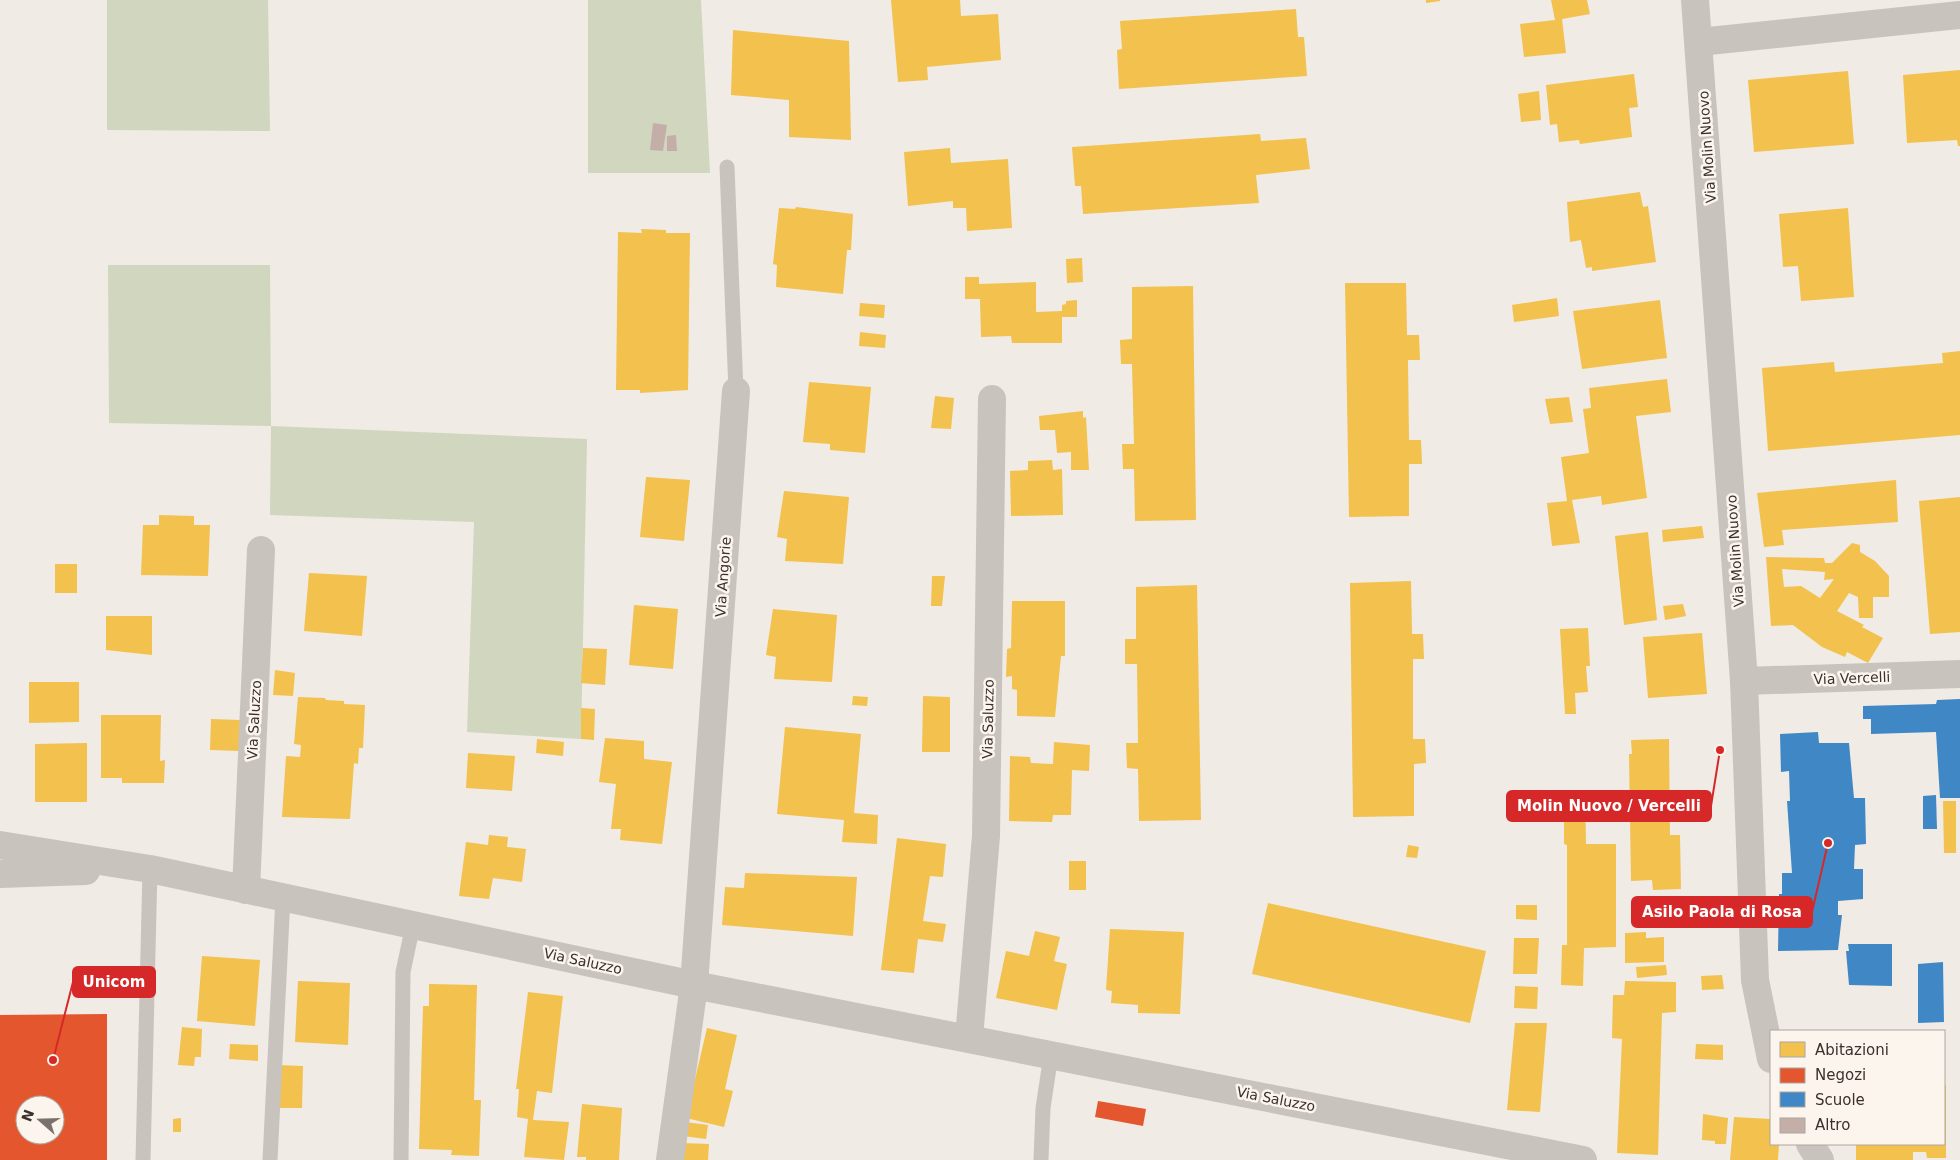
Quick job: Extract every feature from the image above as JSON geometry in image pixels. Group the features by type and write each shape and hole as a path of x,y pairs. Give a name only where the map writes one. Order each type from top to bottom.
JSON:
{"street":[{"name":"Via Molin Nuovo","path":"1695,0 1744,681 1756,980 1770,1054"},
{"path":"1699,42 1960,15"},
{"name":"Via Angorie","path":"694,985 736,391"},
{"name":"Via Saluzzo","path":"969,1038 986,836 992,399"},
{"name":"Via Saluzzo","path":"246,890 261,550"},
{"name":"Via Vercelli","path":"1744,681 1960,674"},
{"name":"Via Saluzzo","path":"0,845 150,869 694,985 1583,1160"},
{"name":"Via Saluzzo","path":"0,874 150,869"},
{"path":"670,1160 694,985"},
{"path":"1811,1145 1820,1160"}],"lane":[{"name":"Via Angorie","path":"727,168 736,391"},
{"path":"144,1160 150,869"},
{"path":"270,1160 283,897"},
{"path":"401,1160 403,972 414,925"},
{"path":"1041,1160 1043,1108 1051,1055"}],"green space":[{"path":"107,0 268,0 270,131 107,130"},
{"path":"588,0 701,0 710,173 588,173"},
{"path":"108,265 270,265 271,426 109,423"},
{"path":"271,426 587,439 581,739 467,732 474,522 270,515"}],"building: Abitazioni":[{"path":"891,0 960,0 961,16 998,14 1001,60 927,67 928,80 898,82"},
{"path":"1426,0 1440,0 1440,1 1426,3"},
{"path":"1551,0 1587,0 1590,14 1562,19 1566,53 1524,57 1520,24 1555,20"},
{"path":"1296,9 1298,37 1304,37 1307,76 1119,89 1117,50 1122,49 1120,21"},
{"path":"733,30 849,41 851,140 789,137 789,100 731,95"},
{"path":"1960,70 1960,146 1958,146 1957,140 1907,143 1903,75"},
{"path":"1848,71 1854,144 1754,152 1748,80"},
{"path":"1634,74 1638,107 1629,108 1632,137 1580,144 1579,140 1559,142 1557,124 1550,125 1546,85"},
{"path":"1539,91 1541,120 1521,122 1518,94"},
{"path":"1260,134 1261,141 1306,138 1310,169 1256,175 1259,203 1083,214 1081,186 1075,186 1072,147"},
{"path":"950,148 951,163 1008,159 1012,228 967,231 966,208 953,208 953,201 908,206 904,152"},
{"path":"1640,192 1643,207 1648,206 1656,262 1592,271 1592,267 1586,268 1581,240 1570,242 1567,202"},
{"path":"796,207 853,214 851,250 847,250 843,294 776,287 777,265 773,264 779,208 795,209"},
{"path":"1848,208 1854,297 1801,301 1798,266 1783,267 1779,214"},
{"path":"641,229 666,230 666,233 690,233 688,390 640,393 640,390 616,390 618,232 642,233"},
{"path":"1082,258 1083,282 1067,283 1066,259"},
{"path":"965,277 979,277 979,284 1036,282 1036,312 1062,311 1062,305 1066,304 1066,301 1077,300 1077,317 1062,317 1062,343 1012,343 1011,336 981,337 980,299 965,299"},
{"path":"1345,283 1406,283 1407,335 1419,335 1420,360 1408,360 1409,440 1421,440 1422,464 1409,464 1409,516 1349,517"},
{"path":"1193,286 1196,520 1135,521 1134,469 1123,469 1122,444 1134,444 1132,364 1121,364 1120,340 1132,339 1132,287"},
{"path":"1557,298 1559,316 1514,322 1512,305"},
{"path":"1660,300 1667,358 1582,369 1573,311"},
{"path":"860,303 885,305 884,318 859,316"},
{"path":"860,332 886,335 885,348 859,346"},
{"path":"1960,351 1960,435 1768,451 1762,368 1834,362 1835,372 1943,363 1942,353"},
{"path":"1667,379 1671,412 1636,416 1647,498 1602,505 1601,496 1572,500 1580,543 1552,546 1547,503 1567,501 1561,457 1589,453 1583,409 1591,408 1589,388"},
{"path":"809,382 871,387 865,453 830,450 830,444 803,442"},
{"path":"935,396 954,398 951,429 931,428"},
{"path":"1569,397 1573,422 1550,424 1545,399"},
{"path":"1083,411 1083,418 1086,417 1089,470 1071,470 1071,452 1057,453 1055,430 1040,430 1039,416"},
{"path":"1052,460 1053,470 1062,469 1063,515 1011,516 1010,471 1028,470 1028,461"},
{"path":"646,477 690,480 684,541 640,537"},
{"path":"1896,480 1898,522 1782,530 1784,545 1764,547 1757,493"},
{"path":"784,491 849,497 843,564 785,561 787,539 777,537"},
{"path":"1960,497 1960,632 1930,634 1919,501"},
{"path":"159,515 194,516 194,525 210,525 208,576 141,575 143,525 159,525"},
{"path":"1702,526 1704,538 1663,542 1662,530"},
{"path":"1648,532 1657,620 1624,625 1615,536"},
{"path":"1852,543 1860,545 1860,552 1875,561 1889,576 1889,597 1873,597 1873,618 1859,618 1858,597 1849,593 1837,611 1864,625 1862,627 1883,638 1868,663 1847,652 1845,657 1822,647 1793,625 1771,626 1766,557 1824,558 1825,563 1832,563","holes":["1782,569 1825,572 1824,580 1834,579 1820,598 1801,586 1784,587"]},
{"path":"55,564 77,564 77,593 55,593"},
{"path":"309,573 367,576 362,636 304,631"},
{"path":"932,576 945,576 942,606 931,606"},
{"path":"1411,581 1412,634 1423,634 1424,659 1413,659 1413,739 1425,739 1426,763 1414,764 1414,816 1353,817 1350,583"},
{"path":"1197,585 1201,820 1139,821 1138,769 1127,768 1126,743 1138,743 1137,664 1125,664 1125,639 1136,639 1136,587"},
{"path":"1012,601 1065,601 1065,656 1061,656 1055,717 1017,716 1017,690 1012,689 1012,676 1006,677 1007,649 1011,648"},
{"path":"1683,604 1686,616 1665,620 1663,606"},
{"path":"634,605 678,609 673,669 629,665"},
{"path":"773,609 837,615 832,682 774,679 776,657 766,655"},
{"path":"106,616 152,616 152,655 106,650"},
{"path":"1588,628 1590,666 1586,666 1588,692 1575,693 1576,714 1565,714 1560,629"},
{"path":"1702,633 1707,694 1648,698 1643,637"},
{"path":"583,648 607,649 605,685 581,683"},
{"path":"275,670 295,673 293,696 273,695"},
{"path":"29,682 79,682 79,722 29,723"},
{"path":"853,696 868,697 867,706 852,705"},
{"path":"923,696 950,697 950,752 922,752"},
{"path":"298,697 325,698 326,700 344,701 344,704 365,705 363,748 359,748 358,764 354,763 350,819 282,817 286,756 300,757 301,745 294,744"},
{"path":"581,708 595,709 594,740 581,739"},
{"path":"101,715 161,715 160,761 165,760 164,783 122,783 122,778 101,778"},
{"path":"211,719 240,720 239,751 210,750"},
{"path":"785,727 861,734 854,813 878,815 877,844 842,842 844,820 777,814"},
{"path":"605,738 644,741 644,759 672,762 662,844 620,840 621,829 611,829 616,784 599,782"},
{"path":"537,739 564,742 563,756 536,753"},
{"path":"1669,739 1670,835 1680,835 1681,889 1653,890 1652,880 1631,881 1629,754 1632,754 1631,740"},
{"path":"1054,742 1090,745 1089,771 1072,770 1071,815 1053,815 1052,822 1009,821 1010,756 1030,757 1031,763 1053,764"},
{"path":"87,743 87,802 35,802 35,744"},
{"path":"468,753 515,756 512,791 466,788"},
{"path":"1564,794 1585,794 1586,844 1616,844 1616,947 1584,948 1583,986 1561,985 1562,945 1567,945 1567,845 1564,844"},
{"path":"1943,801 1956,801 1956,853 1944,853"},
{"path":"489,835 508,837 507,847 526,849 522,882 493,878 489,899 459,896 466,842 488,845"},
{"path":"897,838 946,844 943,877 930,876 923,921 946,924 943,942 918,939 914,973 881,970"},
{"path":"1408,845 1419,847 1417,858 1406,857"},
{"path":"1069,861 1086,861 1086,890 1069,890"},
{"path":"745,873 857,877 853,936 722,925 725,887 744,888"},
{"path":"1268,903 1486,951 1470,1023 1252,974"},
{"path":"1516,905 1537,905 1537,920 1516,919"},
{"path":"1110,929 1184,932 1180,1014 1138,1013 1138,1005 1111,1003 1112,991 1106,990"},
{"path":"1035,931 1060,937 1054,961 1067,964 1057,1010 996,998 1006,951 1029,956"},
{"path":"1646,932 1646,938 1664,937 1664,962 1625,963 1625,933"},
{"path":"1514,938 1539,938 1537,974 1513,974"},
{"path":"202,956 260,960 255,1026 197,1021"},
{"path":"1666,965 1667,975 1637,978 1636,967"},
{"path":"1722,975 1724,989 1702,990 1701,976"},
{"path":"298,981 350,983 348,1045 295,1042"},
{"path":"1625,981 1676,982 1676,1012 1662,1013 1658,1155 1617,1153 1622,1039 1612,1038 1613,995 1624,995"},
{"path":"429,984 477,985 474,1100 481,1100 479,1156 451,1155 452,1150 419,1149 423,1006 429,1006"},
{"path":"1515,986 1538,987 1537,1009 1514,1008"},
{"path":"528,992 563,996 552,1093 537,1091 533,1120 569,1122 564,1160 524,1157 528,1119 517,1117 519,1089 516,1089"},
{"path":"1515,1023 1547,1023 1540,1112 1507,1110"},
{"path":"182,1027 202,1029 201,1057 195,1057 194,1066 178,1065"},
{"path":"707,1028 737,1035 725,1089 733,1091 724,1127 686,1118"},
{"path":"230,1044 258,1045 258,1061 229,1059"},
{"path":"1696,1044 1723,1045 1723,1060 1695,1059"},
{"path":"278,1065 303,1066 302,1108 277,1108"},
{"path":"1946,1085 1946,1158 1927,1158 1926,1152 1913,1152 1913,1160 1856,1160 1856,1145 1945,1145"},
{"path":"582,1104 622,1108 619,1160 586,1160 586,1157 577,1157"},
{"path":"1703,1114 1728,1118 1726,1144 1715,1144 1715,1141 1702,1140"},
{"path":"1734,1117 1770,1119 1770,1145 1779,1145 1778,1160 1730,1160"},
{"path":"181,1118 181,1132 173,1132 173,1119"},
{"path":"685,1122 708,1125 706,1139 683,1136"},
{"path":"682,1143 709,1144 708,1160 681,1160"}],"building: Negozi":[{"path":"107,1014 107,1160 0,1160 0,1015"},
{"path":"1098,1101 1146,1109 1143,1126 1095,1117"}],"building: Scuole":[{"path":"1960,699 1960,798 1940,798 1936,732 1871,734 1871,719 1863,719 1863,706 1936,704 1937,700"},
{"path":"1818,732 1819,743 1849,743 1854,798 1865,798 1866,844 1855,845 1854,869 1863,869 1863,899 1838,901 1838,915 1842,915 1838,950 1778,951 1779,894 1782,894 1782,873 1792,873 1787,801 1790,801 1789,771 1781,772 1780,734"},
{"path":"1936,795 1937,829 1923,829 1923,796"},
{"path":"1848,944 1892,944 1892,986 1849,985 1846,951 1849,951"},
{"path":"1943,962 1944,1022 1918,1023 1918,964"}],"building: Altro":[{"path":"653,123 667,125 663,151 650,150"},
{"path":"676,135 677,151 667,151 667,136"}],"place":[{"name":"Molin Nuovo / Vercelli","path":"1720,750"},
{"name":"Asilo Paola di Rosa","path":"1828,843"},
{"name":"Unicom","path":"53,1060"}]}
